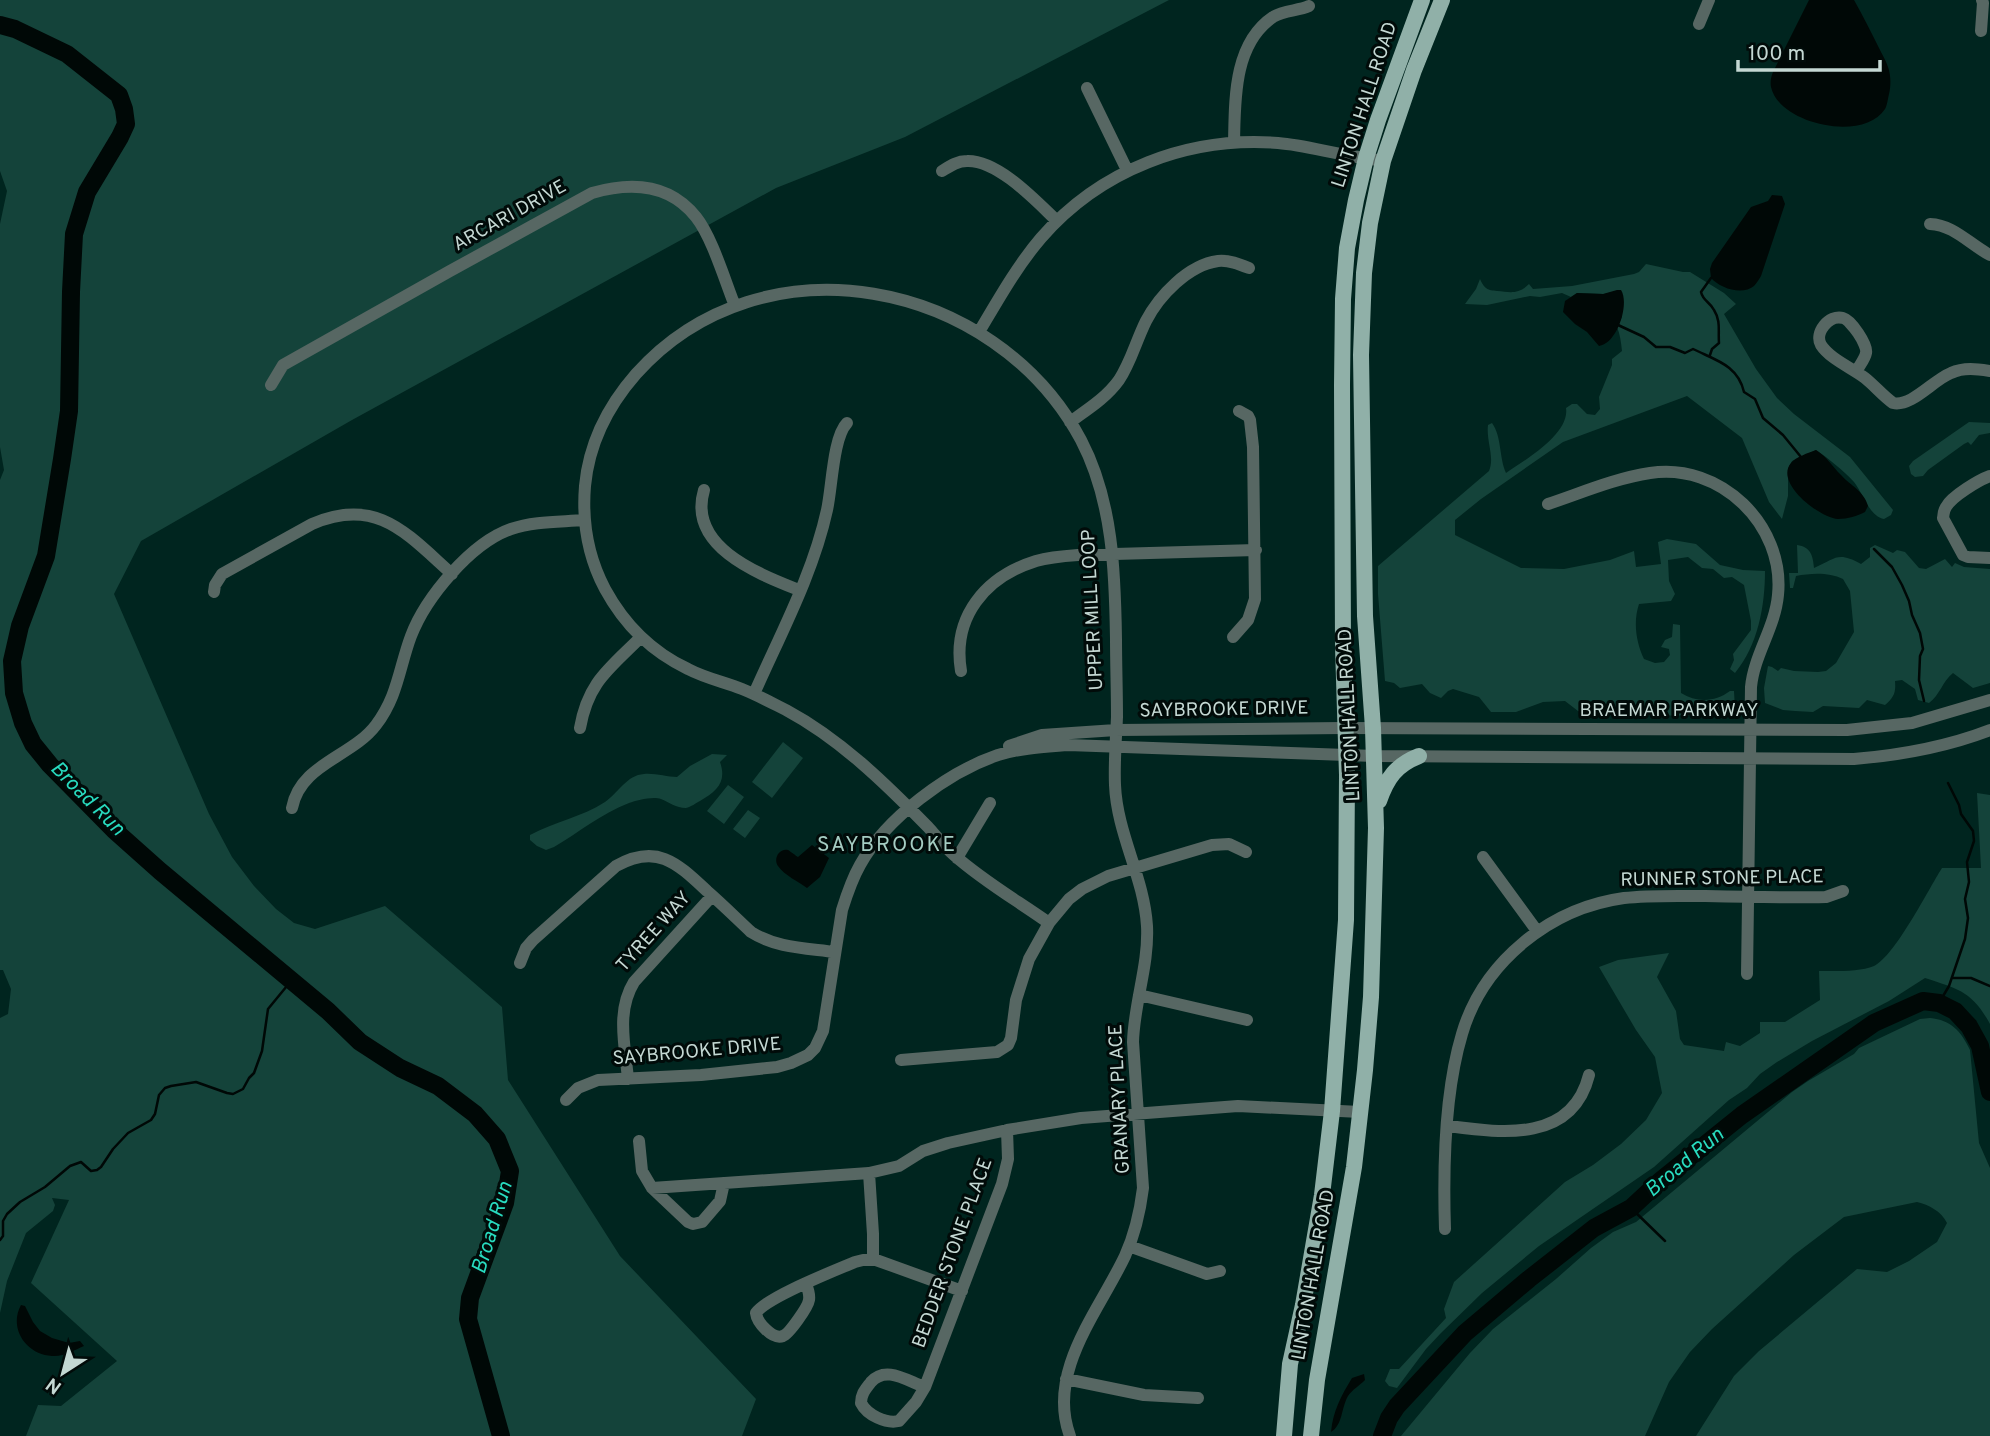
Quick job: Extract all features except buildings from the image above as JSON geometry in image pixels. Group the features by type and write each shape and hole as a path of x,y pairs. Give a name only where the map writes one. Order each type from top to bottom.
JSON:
{"main road":[{"name":"LINTON HALL ROAD","path":"1284,1436 1290,1364 1322,1195 1332,1111 1346,920 1342,398 1343,299 1347,248 1366,158 1422,0"},
{"name":"LINTON HALL ROAD","path":"1311,1436 1317,1380 1354,1167 1371,997 1376,809 1365,616 1361,317 1364,273 1370,223 1383,161 1442,0"},
{"path":"1376,809 1391,775 1407,761 1419,756"}],"street":[{"path":"1699,24 1709,0"},
{"path":"1981,32 1982,0"},
{"path":"1234,143 1238,76 1249,45 1275,16 1309,6"},
{"path":"1087,88 1127,170"},
{"path":"979,332 1024,260 1057,221 1083,198 1127,170 1175,152 1234,143 1280,143 1383,161"},
{"path":"942,172 959,162 977,161 1023,188 1057,221"},
{"name":"ARCARI DRIVE","path":"271,385 283,365 592,193 613,187 637,186 660,191 682,204 697,218 735,306"},
{"path":"1930,224 1947,227 1990,255"},
{"path":"1070,422 1096,404 1118,381 1150,314 1178,281 1215,262 1237,263 1249,268"},
{"name":"UPPER MILL LOOP","path":"1049,923 957,858 863,764 814,727 754,694 688,670 641,638 615,606 597,572 587,543 584,494 590,455 597,434 629,382 662,348 701,322 735,306 781,294 829,290 881,294 922,305 979,332 1038,380 1070,422 1088,455 1098,484 1113,553 1116,747"},
{"path":"1856,372 1888,400 1899,405 1905,404 1952,372 1975,369 1990,371"},
{"path":"1233,637 1248,620 1255,599 1253,447 1250,420 1239,411"},
{"path":"754,694 822,529 839,434 847,423"},
{"path":"1548,504 1630,477 1665,471 1684,473 1713,482 1733,495 1748,508 1765,531 1775,559 1778,594 1770,627 1753,672 1749,730 1747,974"},
{"path":"1990,476 1980,479 1950,502 1943,518 1964,555 1990,558"},
{"path":"704,490 702,513 721,548 757,573 799,590"},
{"path":"214,592 222,574 312,524 345,514 365,515 402,529 452,574"},
{"path":"292,808 297,791 309,775 366,736 385,713 398,684 405,654 427,605 452,574 482,544 498,534 528,525 584,520"},
{"path":"961,671 958,656 961,631 975,602 996,580 1017,569 1038,561 1079,555 1256,550"},
{"path":"580,728 585,704 596,684 641,638"},
{"name":"BRAEMAR PARKWAY","path":"1344,728 1847,730 1879,728 1935,718 1990,700"},
{"name":"SAYBROOKE DRIVE","path":"566,1100 578,1088 598,1080 701,1075 777,1067 804,1057 815,1048 823,1031 842,910 861,862 909,809 944,782 1008,746 1042,735 1116,730 1344,728"},
{"path":"1346,755 1854,759 1942,746 1990,730"},
{"name":"SAYBROOKE DRIVE","path":"984,761 1006,753 1068,745 1346,755"},
{"name":"GRANARY PLACE","path":"1070,1436 1063,1407 1066,1379 1080,1341 1129,1246 1140,1212 1143,1188 1133,1042 1134,1019 1146,954 1147,928 1136,868 1123,834 1118,810 1115,786 1116,747"},
{"path":"957,858 990,803"},
{"path":"901,1060 997,1052 1004,1049 1011,1038 1021,979 1039,939 1069,899 1082,889 1108,876 1220,844 1229,844 1245,852"},
{"path":"520,963 526,948 533,940 616,866 646,855 659,856 680,866 762,939 776,944 835,952"},
{"path":"1483,857 1537,931"},
{"name":"RUNNER STONE PLACE","path":"1445,1229 1444,1167 1451,1090 1462,1032 1489,979 1508,957 1537,931 1582,908 1624,898 1826,897 1843,891"},
{"name":"TYREE WAY","path":"628,1079 623,1018 624,1001 628,991 712,896"},
{"path":"1139,995 1247,1020"},
{"path":"1448,1126 1506,1132 1536,1128 1565,1116 1572,1110 1585,1089 1589,1075"},
{"path":"652,1188 869,1173 899,1166 923,1151 948,1143 1081,1118 1238,1107 1360,1112"},
{"name":"BEDDER STONE PLACE","path":"925,1387 891,1374 881,1374 875,1377 863,1392 862,1403 867,1412 889,1422 899,1421 925,1387 1006,1173 1009,1147 1007,1130"},
{"path":"639,1141 642,1171 652,1188 688,1222 702,1223 720,1201 723,1183"},
{"path":"869,1173 873,1260"},
{"path":"1129,1246 1207,1274 1220,1271"},
{"path":"806,1284 810,1294 807,1307 787,1334 779,1337 774,1335 759,1322 756,1313 765,1303 806,1284 855,1262 873,1260 962,1291"},
{"path":"1066,1379 1144,1395 1198,1398"}],"green space":[{"path":"0,0 1169,0 905,137 776,188 352,420 141,541 114,594 209,814 232,857 254,886 294,923 315,929 385,906 502,1007 508,1080 620,1256 756,1399 742,1436 26,1436 38,1405 61,1406 117,1361 31,1283 69,1200 52,1198 55,1205 53,1211 26,1233 7,1281 0,1313 0,1018 8,1014 11,989 3,970 0,970 0,480 4,470 0,447 0,224 7,191 0,171"},
{"path":"1646,264 1690,272 1724,293 1736,304 1724,314 1756,369 1777,398 1850,457 1893,510 1891,515 1884,519 1874,514 1854,482 1816,450 1792,461 1788,469 1788,496 1782,519 1769,502 1742,438 1687,396 1563,442 1455,520 1455,535 1521,568 1564,569 1610,560 1634,551 1636,567 1661,564 1658,542 1667,539 1696,544 1720,565 1765,571 1759,625 1743,662 1735,673 1730,669 1734,660 1733,654 1751,630 1751,621 1744,585 1732,577 1724,578 1713,569 1702,568 1688,557 1668,560 1669,581 1675,594 1671,601 1639,604 1637,611 1636,632 1644,659 1655,663 1664,662 1670,655 1669,649 1661,647 1665,640 1672,637 1673,624 1680,625 1681,693 1706,700 1734,691 1735,709 1729,716 1589,715 1565,701 1543,702 1516,712 1491,712 1479,697 1453,689 1441,698 1430,693 1422,684 1400,688 1385,681 1378,566 1489,471 1491,460 1488,425 1492,423 1495,429 1506,473 1554,437 1565,418 1566,408 1572,404 1577,404 1587,414 1595,415 1600,409 1599,397 1612,359 1622,351 1617,327 1622,317 1621,290 1604,294 1577,293 1571,297 1562,293 1530,296 1487,305 1465,304 1480,279 1489,290 1514,292 1529,284 1533,289 1572,286 1634,274"},
{"path":"1969,422 1990,423 1990,433 1979,435 1971,445 1968,442 1964,444 1923,476 1915,477 1911,474 1909,466 1913,461"},
{"path":"1797,545 1810,553 1814,568 1837,557 1861,564 1870,557 1870,548 1875,545 1893,553 1897,550 1905,552 1919,568 1926,569 1945,559 1952,567 1955,563 1964,567 1990,569 1990,683 1973,688 1953,673 1929,703 1918,700 1915,689 1902,680 1895,681 1894,694 1885,705 1867,700 1859,708 1823,706 1813,712 1783,710 1765,703 1764,688 1768,666 1778,671 1781,668 1794,671 1826,671 1836,663 1854,632 1850,591 1843,579 1826,574 1796,576 1793,588 1790,588 1789,573 1798,573"},
{"path":"783,742 803,758 772,798 752,782"},
{"path":"712,754 727,755 720,762 722,775 719,785 690,807 679,807 658,798 649,798 609,812 546,850 530,840 530,835 605,802 638,775 677,777"},
{"path":"728,785 744,797 724,824 707,811"},
{"path":"1977,793 1990,795 1990,1024 1977,1004 1963,993 1925,978 1889,1001 1777,1062 1729,1100 1654,1167 1539,1246 1482,1293 1426,1349 1397,1388 1389,1386 1385,1381 1390,1369 1399,1369 1446,1318 1444,1309 1454,1282 1565,1182 1621,1144 1646,1120 1662,1093 1655,1057 1599,967 1618,960 1669,953 1657,977 1676,1011 1680,1039 1684,1045 1724,1051 1726,1042 1740,1046 1760,1033 1760,1022 1785,1022 1820,1000 1819,971 1862,969 1874,966 1882,960 1911,922 1942,868 1981,868"},
{"path":"748,810 760,818 745,838 733,829"},
{"path":"1920,1019 1944,1021 1954,1028 1970,1050 1979,1143 1990,1168 1990,1436 1696,1436 1734,1376 1759,1351 1857,1269 1887,1272 1937,1242 1947,1223 1934,1209 1917,1202 1844,1217 1794,1255 1690,1352 1669,1382 1645,1436 1401,1436 1493,1329 1591,1248 1613,1232 1636,1222 1808,1081 1854,1054 1859,1048"}],"shaded area":[{"path":"1809,0 1854,0 1890,73 1885,109 1874,119 1859,125 1823,125 1789,111 1777,100 1771,87 1772,76"},
{"path":"1772,195 1782,196 1785,204 1761,276 1749,289 1731,290 1720,285 1711,278 1712,263 1751,207 1768,201"},
{"path":"1621,290 1624,304 1620,323 1611,338 1599,346 1563,312 1565,301 1577,293 1603,294"},
{"path":"1816,450 1863,496 1868,506 1865,512 1838,519 1821,513 1801,498 1789,480 1787,471 1791,463 1799,457"},
{"path":"812,845 829,858 820,877 807,888 784,872 776,860 782,851 788,850 798,857"},
{"path":"21,1305 25,1306 40,1331 69,1343 80,1341 84,1346 56,1356 35,1351 22,1339 19,1331 17,1323"},
{"path":"1364,1374 1365,1380 1348,1396 1340,1421 1331,1432 1341,1397 1352,1378"}],"waterway":[{"name":"Broad Run","path":"0,25 15,29 67,54 119,95 126,124 87,192 74,234 69,411 46,556 20,626 12,661 14,693 23,723 33,744 50,765 114,830 160,871 328,1011 360,1042 400,1068 438,1086 475,1114 497,1139 510,1171 505,1203 470,1298 468,1319 501,1436"},
{"path":"1710,355 1719,343 1718,322 1714,310 1701,292 1711,278"},
{"path":"1618,325 1644,337 1656,347 1670,347 1685,353 1693,349 1731,369 1737,375 1744,392 1755,399 1763,418 1783,435 1801,457"},
{"path":"1874,549 1892,567 1902,585 1920,633 1923,649 1919,680 1924,701"},
{"path":"1939,1003 1949,986 1965,939 1968,918 1965,899 1969,882 1967,862 1974,841 1973,831 1961,814 1948,783"},
{"path":"1953,978 1971,978 1990,986"},
{"path":"0,1240 3,1236 3,1221 20,1202 45,1187 70,1166 81,1162 91,1171 101,1167 128,1133 151,1120 159,1095 165,1088 196,1082 233,1094 243,1089 254,1073 262,1051 268,1009 291,981"},
{"name":"Broad Run","path":"1382,1436 1397,1406 1465,1333 1529,1279 1594,1228 1631,1208 1742,1115 1874,1023 1923,1001 1939,1003 1955,1011 1969,1026 1980,1046 1990,1092"},
{"path":"1631,1208 1665,1241"}],"district":[{"name":"SAYBROOKE","path":"887,845"}]}
